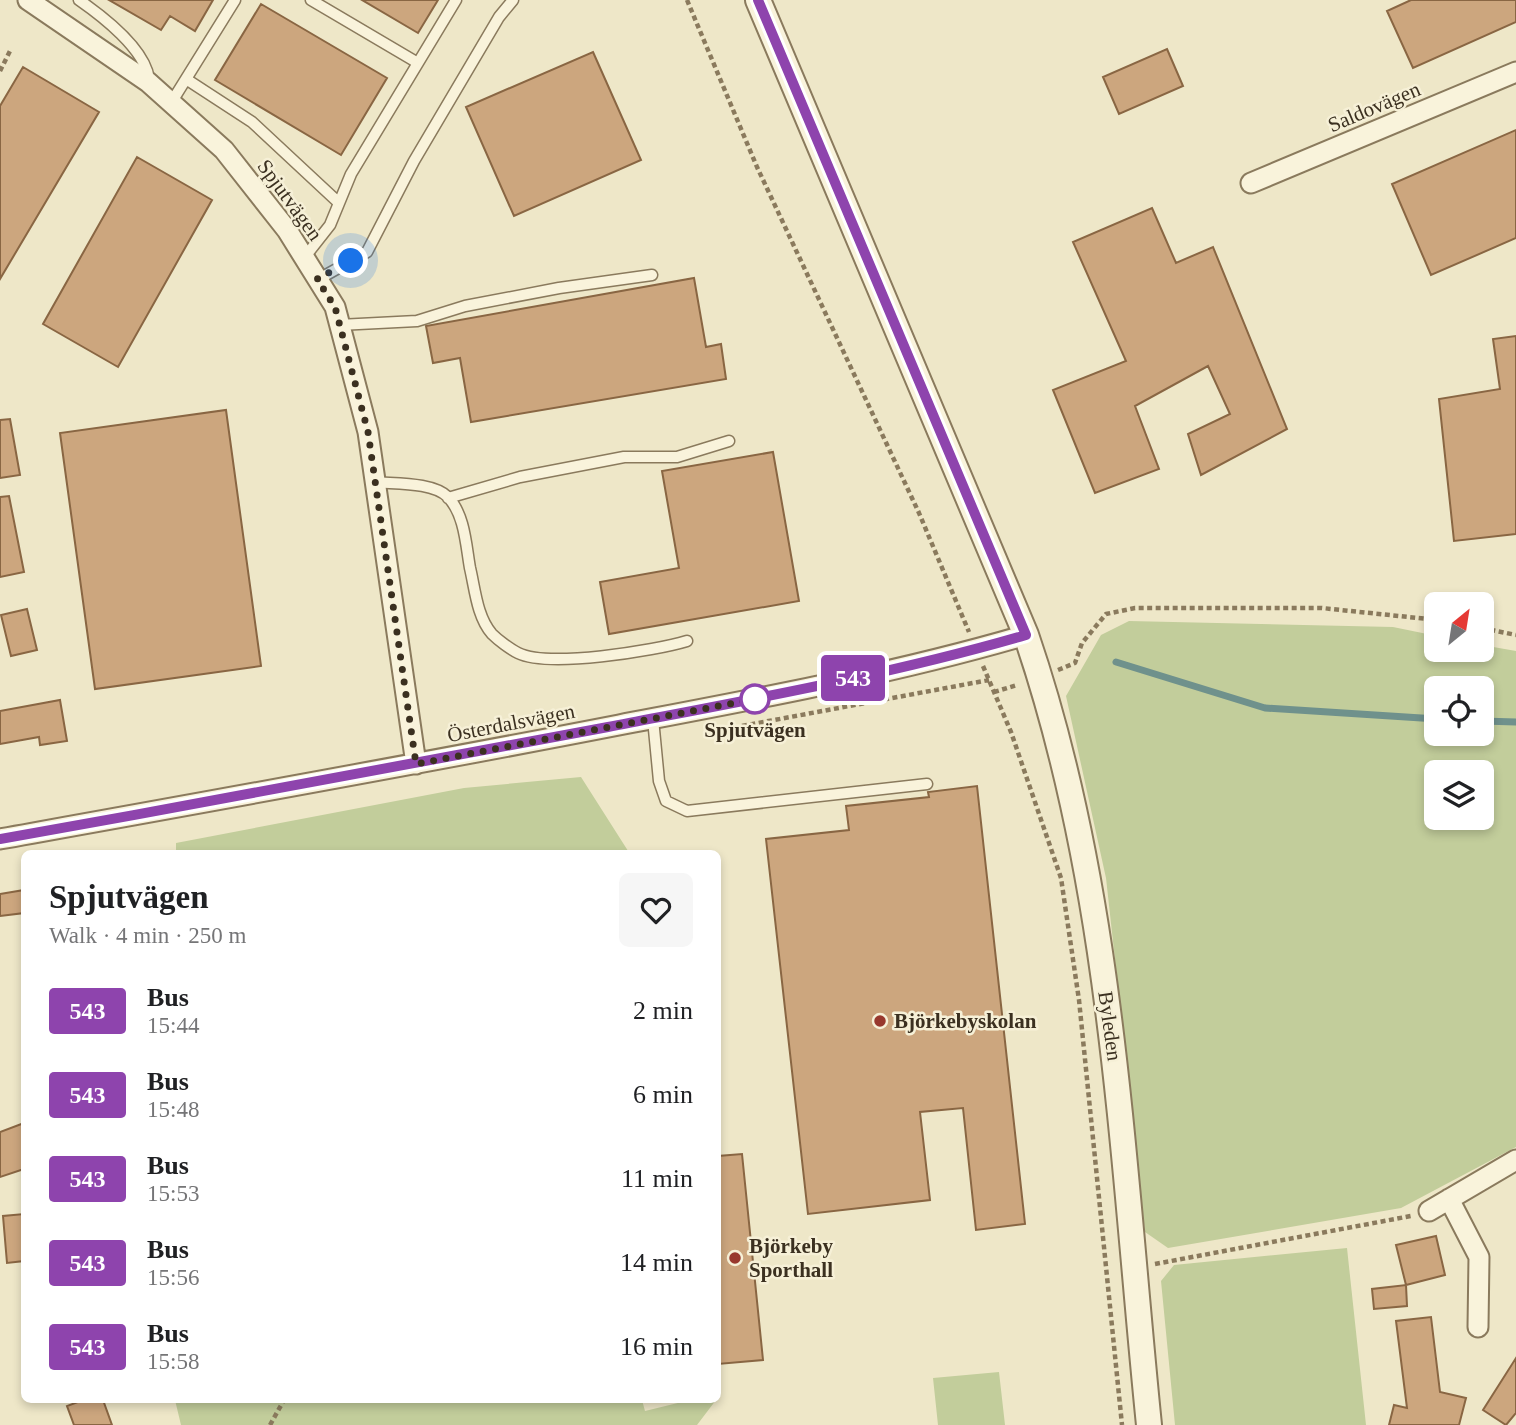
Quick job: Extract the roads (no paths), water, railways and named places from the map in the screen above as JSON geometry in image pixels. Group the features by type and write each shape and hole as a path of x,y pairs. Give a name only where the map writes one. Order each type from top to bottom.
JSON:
{"street":[{"name":"Spjutvägen","path":"28,0 148,82 224,150 287,230 335,307 368,432 416,764"},
{"name":"Byleden","path":"758,0 1026,635 1041,678 1086,853 1116,1065 1149,1425"},
{"name":"Saldovägen","path":"1251,183 1516,72"},
{"name":"Österdalsvägen","path":"0,839 653,719 976,649 1026,635"},
{"path":"1429,1211 1516,1160"},
{"path":"1449,1199 1479,1257 1478,1326"}],"lane":[{"path":"79,0 112,24 149,76 148,82"},
{"path":"171,103 234,0"},
{"path":"311,0 418,63"},
{"path":"304,258 330,225 351,174 456,0"},
{"path":"317,279 367,252 414,161 499,17 513,0"},
{"path":"186,79 252,122 339,202"},
{"path":"339,325 418,321 464,306 559,288 652,275"},
{"path":"448,498 520,477 624,457 677,457 729,441"},
{"path":"375,482 435,490 448,498 465,532 480,611 492,634 519,654 552,658 610,654 660,649 687,641"},
{"path":"653,719 659,781 666,801 687,811 927,784"}],"waterway":[{"path":"1116,662 1265,708 1424,718"},
{"path":"1494,721 1516,722"}],"place":[{"name":"Spjutvägen","path":"755,699"},
{"name":"Björkebyskolan","path":"880,1021"},
{"name":"Björkeby Sporthall","path":"735,1258"}]}
